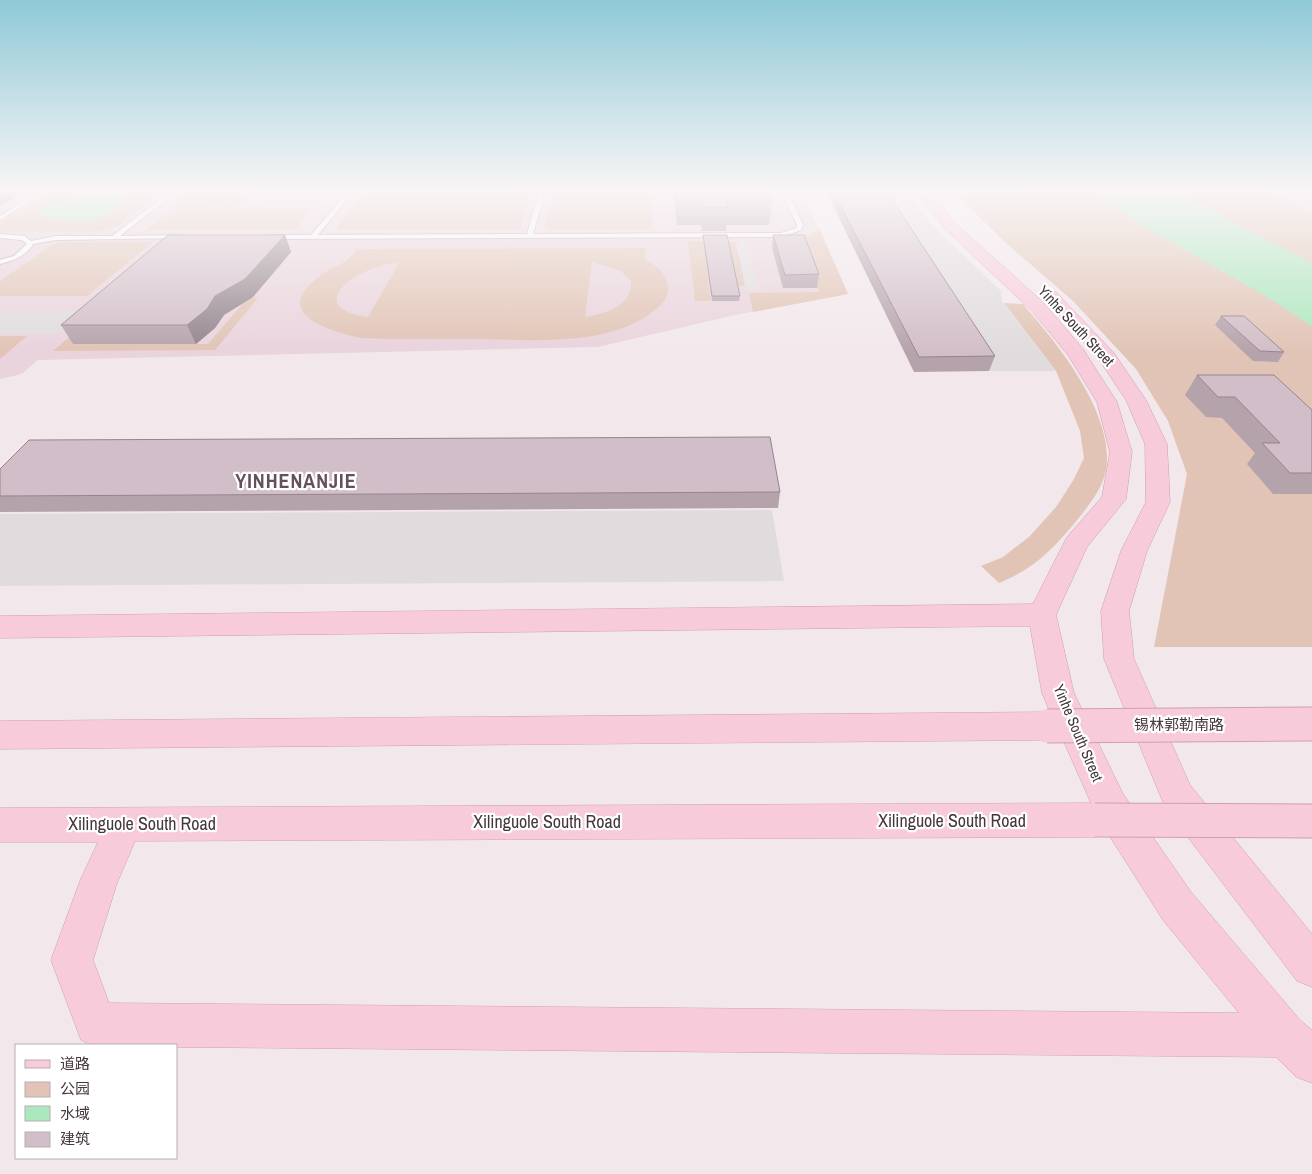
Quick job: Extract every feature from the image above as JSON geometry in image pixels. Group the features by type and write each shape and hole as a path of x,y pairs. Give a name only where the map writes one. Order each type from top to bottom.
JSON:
{"main road":[{"name":"Yinhe South Street","path":"969,244 1038,307 1076,353 1107,402 1121,452 1114,500 1076,543 1042,615 1058,693 1110,806 1177,906 1299,1048"},
{"name":"Yinhe South Street","path":"990,244 1045,291 1107,357 1140,409 1156,444 1158,502 1134,551 1115,612 1119,659 1177,796 1312,966"},
{"path":"0,627 1042,615"},
{"name":"锡林郭勒南路","path":"0,735 1312,724"},
{"name":"Xilinguole South Road","path":"0,826 1095,820 1312,821"},
{"path":"125,824 99,881 72,960 96,1025 1299,1048"}],"lane":[{"path":"0,262 25,251 30,244"}],"shaded area":[{"path":"0,244 826,244 848,294 735,315 598,347 38,360 22,374 0,379"},
{"path":"736,244 747,244 759,291 746,291"},
{"path":"909,244 951,244 1001,291 1002,301 1056,371 989,371"},
{"path":"0,311 85,311 57,334 0,334"},
{"path":"772,510 784,581 0,586 0,514"}],"green space":[{"path":"151,244 87,296 0,296 0,281 52,245"},
{"path":"688,244 703,244 711,301 695,301"},
{"path":"728,244 736,244 746,286 736,286"},
{"path":"802,244 826,244 848,294 753,312 749,293 819,292"},
{"path":"1007,244 1312,244 1312,647 1154,647 1187,474 1168,421 1136,369 1073,301"},
{"path":"645,248 645,260 657,267 666,278 668,292 666,298 655,310 636,322 614,331 590,336 540,340 362,338 336,331 311,320 303,312 300,302 304,291 317,278 344,262 357,249","holes":["592,262 621,271 631,281 630,290 627,297 616,307 600,314 585,317","399,263 368,317 348,312 338,304 337,296 343,286 354,277 384,265"]},
{"path":"251,298 258,298 215,350 53,351 110,302 119,302 72,344 208,344 244,302"},
{"path":"1004,303 1023,304 1068,360 1094,406 1103,430 1107,453 1105,474 1100,488 1073,525 1040,559 1022,572 999,583 981,566 1003,557 1030,536 1056,507 1074,479 1084,458 1080,431 1056,371"},
{"path":"0,336 27,336 0,359"}],"water":[{"path":"1174,244 1275,244 1312,263 1312,326 1272,300"}],"building":[{"path":"158,244 277,244 245,279 215,296 207,309 187,325 61,325"},
{"path":"704,244 729,244 740,296 712,296"},
{"path":"776,244 807,244 819,274 785,275"},
{"path":"860,244 921,244 995,356 919,357"},
{"path":"1221,316 1244,316 1284,352 1260,351"},
{"path":"1197,375 1274,375 1312,410 1312,473 1290,473 1262,443 1280,443 1235,397 1218,397"},
{"path":"770,437 780,492 0,496 0,469 29,440"}],"district":[{"name":"YINHENANJIE","path":"296,481"}]}
